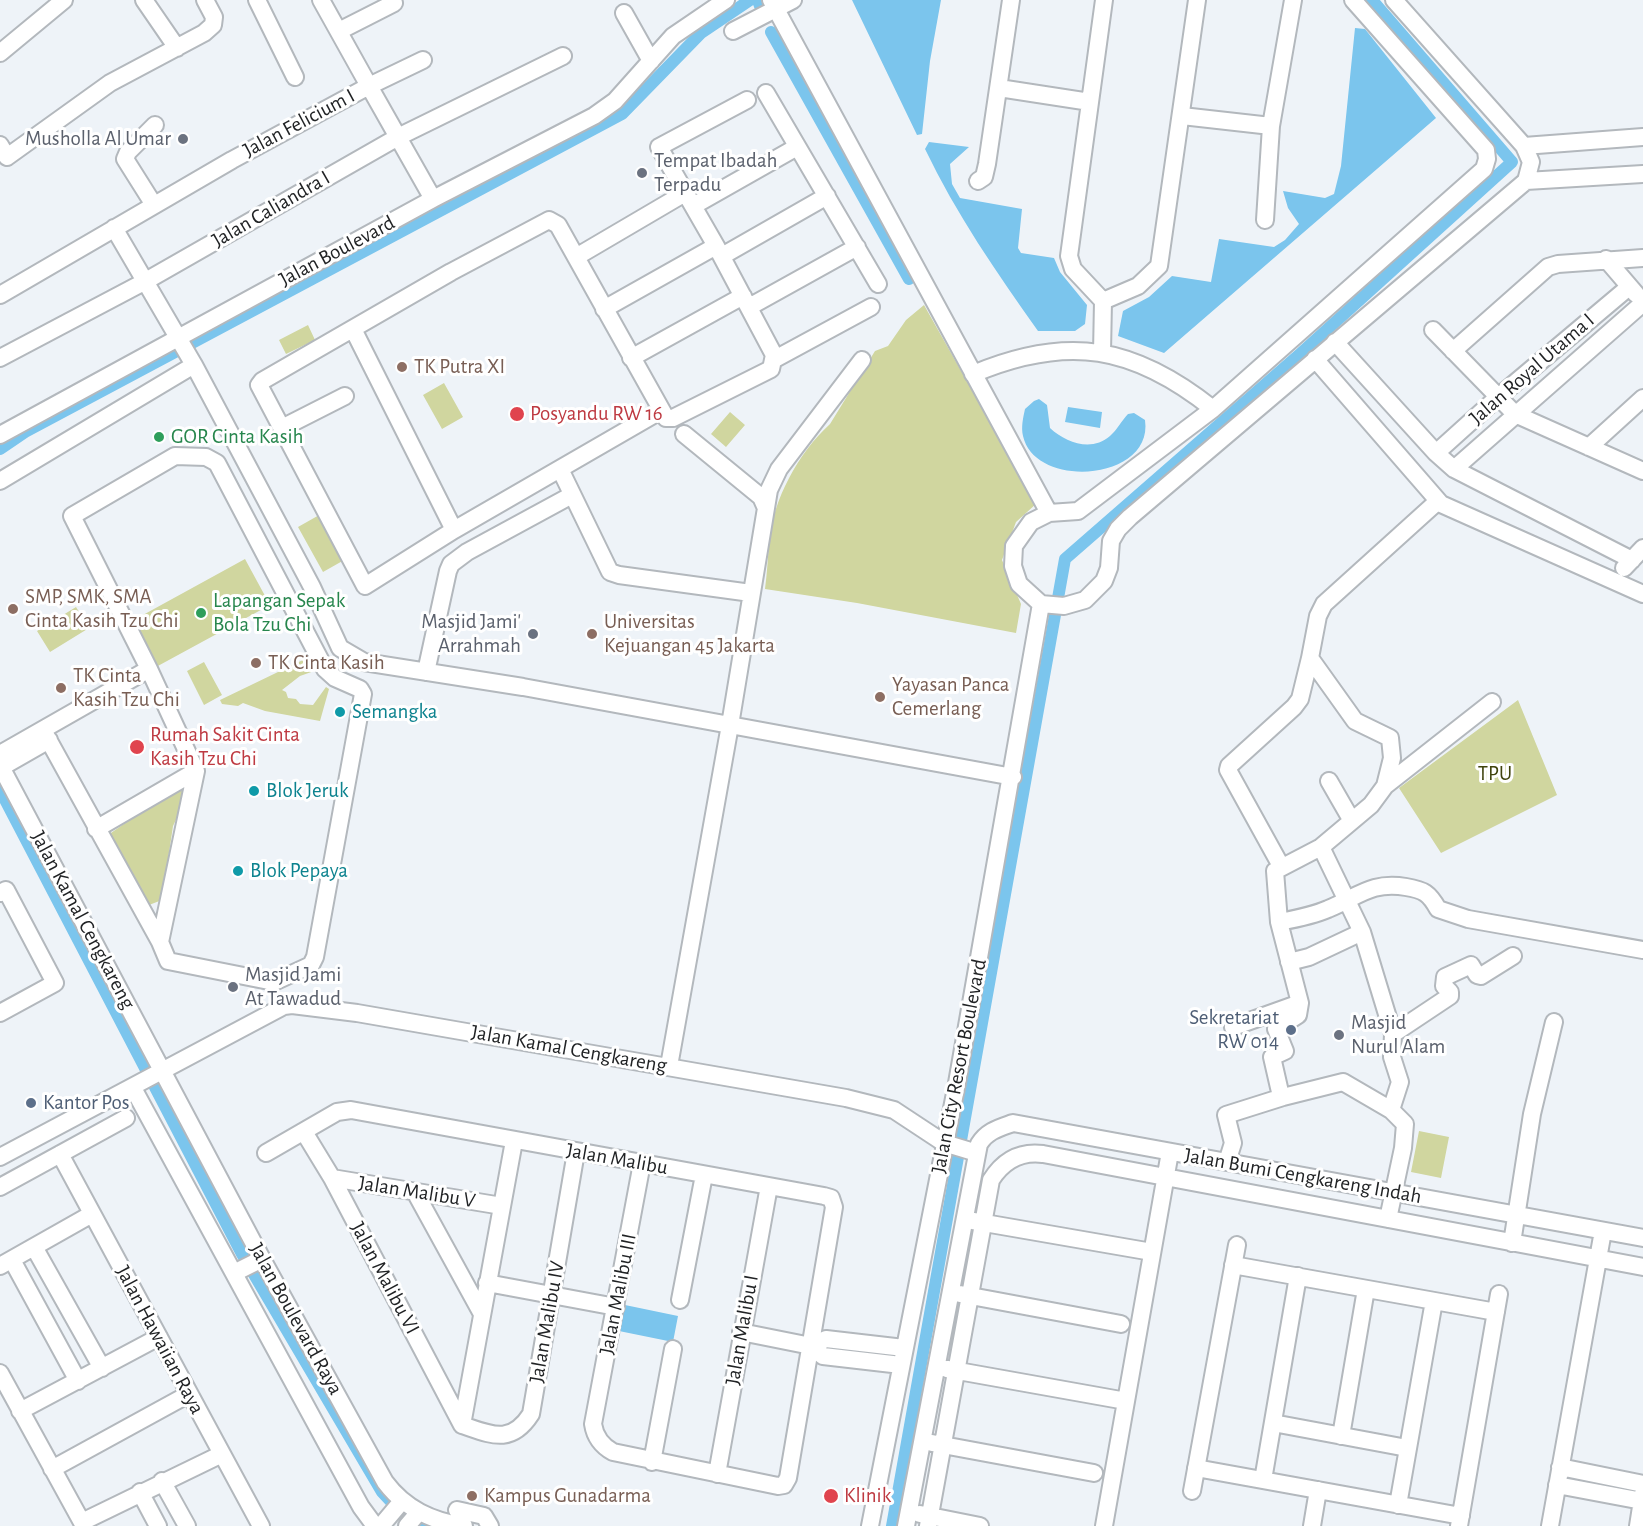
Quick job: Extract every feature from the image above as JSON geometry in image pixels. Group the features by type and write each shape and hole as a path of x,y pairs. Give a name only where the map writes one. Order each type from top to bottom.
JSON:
{"street":[{"path":"144,0 177,48"},
{"path":"2,155 110,83 204,33 213,25 214,17 205,0"},
{"path":"257,0 295,77"},
{"path":"321,0 369,86 423,60"},
{"name":"Jalan Boulevard","path":"0,435 433,199 594,116 615,100 682,28 726,0"},
{"path":"733,31 774,4 793,0"},
{"path":"978,182 986,171 1011,0"},
{"path":"1102,353 1103,301 1082,280 1069,262 1104,0"},
{"path":"1103,301 1138,286 1159,266 1197,0"},
{"path":"1265,220 1271,126 1293,0"},
{"path":"1353,0 1486,150 1487,159 1484,169 1213,409 1081,509 1071,513 1048,513 1024,529 1013,556 1019,584 1025,592 1044,604 1069,606 1085,600 1101,587 1109,568 1109,547 1118,529 1130,517 1526,181 1531,162 1524,146 1394,0"},
{"path":"0,53 62,1"},
{"path":"339,31 394,3"},
{"path":"774,4 1048,513"},
{"path":"624,13 651,61"},
{"path":"433,199 398,137 563,56"},
{"name":"Jalan Felicium I","path":"0,294 232,160 369,86 398,137"},
{"path":"999,88 1090,102"},
{"path":"766,93 878,284"},
{"path":"747,100 658,147 719,251 775,359"},
{"path":"1182,116 1271,126"},
{"path":"154,205 125,159 128,152 155,125"},
{"path":"1524,146 1643,136"},
{"name":"Jalan Caliandra I","path":"0,358 144,282 398,137"},
{"path":"576,257 797,147"},
{"path":"1526,181 1643,174"},
{"path":"604,309 827,196"},
{"path":"660,411 454,530 365,586 259,388 260,383 545,220 558,225 660,411 666,418 673,418 771,369 775,359 871,307"},
{"path":"114,228 193,364 312,586 340,648 364,662 730,725 1013,777"},
{"path":"631,358 857,247"},
{"path":"1453,351 1544,269 1558,264 1643,258"},
{"path":"1606,260 1643,302"},
{"name":"Jalan Royal Utama I","path":"1436,453 1497,398 1629,287"},
{"name":"Jalan Royal Utama I","path":"1454,469 1643,302"},
{"path":"353,329 454,530"},
{"path":"1433,330 1515,414 1643,471"},
{"path":"973,374 1004,361 1036,353 1069,350 1102,353 1143,364 1161,373 1180,383 1213,409"},
{"path":"1326,350 1454,469 1625,567 1643,594"},
{"path":"1326,350 1438,501 1625,567"},
{"path":"669,1066 769,490 779,470 862,360"},
{"path":"0,481 193,364"},
{"path":"282,429 345,396"},
{"path":"1589,447 1643,398"},
{"path":"684,434 761,497 765,506"},
{"path":"46,735 170,963 274,982 310,965 315,957 362,698 360,688 335,678 326,669 217,463 207,457 175,456 72,516 149,669 196,771 160,942"},
{"path":"560,470 604,564 614,574 751,593"},
{"path":"426,672 451,564 466,552 572,495"},
{"path":"1281,866 1228,770 1229,766 1300,699 1318,616 1324,604 1438,501"},
{"name":"Jalan City Resort Boulevard","path":"870,1526 904,1348 960,1149 1013,777 1044,604"},
{"path":"1310,658 1355,721 1390,738 1393,751 1385,786"},
{"path":"0,764 149,669"},
{"path":"1283,1097 1272,1058 1285,1051 1276,1029 1298,1015 1300,1003 1279,922 1275,871 1322,847 1371,805 1385,786 1492,702"},
{"name":"Jalan Kamal Cengkareng","path":"0,764 160,1074"},
{"path":"96,829 196,771"},
{"path":"1329,781 1352,821"},
{"path":"1322,847 1362,932 1393,1034 1392,1057 1400,1082 1391,1110"},
{"path":"1279,922 1319,913 1373,887 1388,884 1424,890 1430,894 1438,909 1468,920 1643,950"},
{"path":"0,893 6,890 55,983 0,1013"},
{"path":"1289,962 1309,957 1362,932"},
{"path":"1393,1034 1450,996 1450,992 1444,986 1445,977 1471,965 1477,975 1481,976 1513,956"},
{"path":"1233,1026 1300,1003"},
{"name":"Jalan Kamal Cengkareng","path":"0,1157 292,1005 357,1013 846,1098 894,1110 960,1149"},
{"path":"1512,1243 1532,1114 1554,1022"},
{"name":"Jalan Boulevard Raya","path":"160,1074 260,1260 385,1482 413,1519 436,1520 464,1526"},
{"path":"1227,1162 1233,1143 1226,1115 1283,1097 1343,1082 1391,1110 1405,1124 1403,1148 1388,1219"},
{"name":"Jalan Boulevard Raya","path":"136,1086 361,1507 380,1525"},
{"name":"Jalan Malibu","path":"266,1153 337,1112 351,1110 831,1198 834,1207 788,1478 784,1485 778,1486 652,1462 613,1452 604,1447 594,1431 593,1424"},
{"path":"0,1187 126,1118"},
{"name":"Jalan Bumi Cengkareng Indah","path":"960,1149 979,1144 989,1132 1013,1123 1643,1238"},
{"name":"Jalan Malibu VI","path":"304,1132 332,1178 462,1425"},
{"path":"462,1425 514,1141"},
{"name":"Jalan City Resort Boulevard","path":"908,1519 964,1219 960,1149"},
{"name":"Jalan Malibu IV","path":"462,1425 491,1435 504,1436 523,1426 531,1414 576,1152"},
{"path":"1104,1526 1170,1152"},
{"path":"929,1521 981,1222 991,1180 997,1170 1020,1155 1034,1153 1643,1267"},
{"name":"Jalan Hawaiian Raya","path":"60,1154 261,1526"},
{"name":"Jalan Malibu III","path":"593,1424 642,1163"},
{"path":"681,1300 704,1175"},
{"name":"Jalan Malibu V","path":"332,1178 502,1206"},
{"name":"Jalan Malibu I","path":"717,1474 769,1186"},
{"path":"415,1192 482,1314"},
{"path":"78,1381 6,1263 92,1214"},
{"path":"964,1219 1152,1252"},
{"path":"1550,1526 1603,1231"},
{"path":"1192,1491 1237,1245"},
{"path":"34,1247 102,1368"},
{"path":"236,1273 260,1260"},
{"path":"1233,1265 1496,1312"},
{"path":"1263,1480 1298,1276"},
{"path":"487,1283 616,1306"},
{"path":"1341,1436 1366,1289"},
{"path":"950,1293 1121,1324"},
{"path":"1196,1468 1398,1505 1460,1521 1500,1294"},
{"path":"1398,1505 1434,1301"},
{"path":"741,1332 811,1346 823,1356 901,1365"},
{"path":"20,1411 159,1337"},
{"path":"811,1346 826,1339 904,1348"},
{"path":"652,1462 673,1349"},
{"path":"936,1367 1126,1401"},
{"path":"0,1373 83,1524 162,1481 222,1454"},
{"path":"52,1469 189,1394"},
{"path":"1273,1423 1407,1448"},
{"path":"922,1441 1094,1473"},
{"path":"1560,1467 1643,1484"},
{"path":"162,1481 187,1526"},
{"path":"1557,1485 1641,1510"},
{"path":"141,1492 158,1526"},
{"path":"1312,1526 1324,1492"},
{"path":"1323,1526 1324,1492"},
{"path":"380,1525 400,1504"},
{"path":"457,1510 484,1516 490,1526"},
{"path":"908,1519 981,1526"}],"green space":[{"path":"924,305 1036,504 1016,522 1002,560 1021,604 1016,633 857,603 765,589 771,526 789,478 808,449 830,424 875,351 888,346 906,320"},
{"path":"308,325 315,340 286,354 279,340"},
{"path":"444,383 463,417 442,429 423,395"},
{"path":"730,412 745,425 726,447 711,434"},
{"path":"321,514 346,559 323,572 298,527"},
{"name":"Lapangan Sepak Bola Tzu Chi","path":"245,559 270,605 156,667 132,621"},
{"path":"76,607 89,628 50,652 37,631"},
{"path":"307,658 315,658 317,670 300,676 282,690 286,692 288,698 296,699 300,704 313,705 326,687 329,689 320,721 265,711 243,703 238,706 222,704 220,700"},
{"path":"204,662 222,695 204,705 187,671"},
{"name":"TPU","path":"1518,700 1557,795 1441,853 1399,788"},
{"path":"183,783 189,793 173,826 162,900 149,905 108,835"},
{"path":"1419,1131 1449,1137 1441,1178 1411,1172"}],"water":[{"path":"852,0 941,0 930,61 922,134 917,135"},
{"path":"1355,28 1365,29 1436,118 1164,353 1118,336 1123,311 1149,297 1172,276 1211,282 1219,239 1274,247 1285,240 1299,224 1288,208 1283,191 1325,198 1334,194 1341,166"},
{"path":"929,142 969,147 950,164 952,184 960,198 1022,209 1018,248 1021,253 1054,258 1060,272 1087,305 1085,324 1075,331 1038,331 992,265 950,197 925,149"},
{"path":"1039,399 1047,405 1050,428 1071,441 1079,444 1095,444 1103,441 1113,434 1128,414 1134,413 1145,420 1143,440 1131,456 1114,466 1092,471 1069,471 1048,465 1032,453 1022,433 1025,409"},
{"path":"1068,407 1102,412 1100,428 1065,422"},
{"path":"625,1305 678,1316 673,1342 619,1331"}],"waterway":[{"path":"0,449 25,432 622,114 701,33 750,0"},
{"path":"758,0 760,6"},
{"path":"892,1526 1065,559 1300,354 1512,162 1372,0"},
{"path":"771,32 909,279"},
{"path":"0,790 242,1254 382,1492 409,1521 423,1526"}],"place":[{"name":"Musholla Al Umar","path":"183,139"},
{"name":"Tempat Ibadah Terpadu","path":"642,173"},
{"name":"TK Putra XI","path":"402,367"},
{"name":"Posyandu RW 16","path":"517,414"},
{"name":"GOR Cinta Kasih","path":"159,437"},
{"name":"SMP, SMK, SMA Cinta Kasih Tzu Chi","path":"13,609"},
{"name":"Lapangan Sepak Bola Tzu Chi","path":"201,613"},
{"name":"Masjid Jami' Arrahmah","path":"533,634"},
{"name":"Universitas Kejuangan 45 Jakarta","path":"592,634"},
{"name":"TK Cinta Kasih","path":"256,663"},
{"name":"TK Cinta Kasih Tzu Chi","path":"61,688"},
{"name":"Yayasan Panca Cemerlang","path":"880,697"},
{"name":"Semangka","path":"340,712"},
{"name":"Rumah Sakit Cinta Kasih Tzu Chi","path":"137,747"},
{"name":"Blok Jeruk","path":"254,791"},
{"name":"Blok Pepaya","path":"238,871"},
{"name":"Masjid Jami At Tawadud","path":"233,987"},
{"name":"Sekretariat RW 014","path":"1291,1030"},
{"name":"Masjid Nurul Alam","path":"1339,1035"},
{"name":"Kantor Pos","path":"31,1103"},
{"name":"Kampus Gunadarma","path":"472,1496"},
{"name":"Klinik","path":"831,1496"}]}
